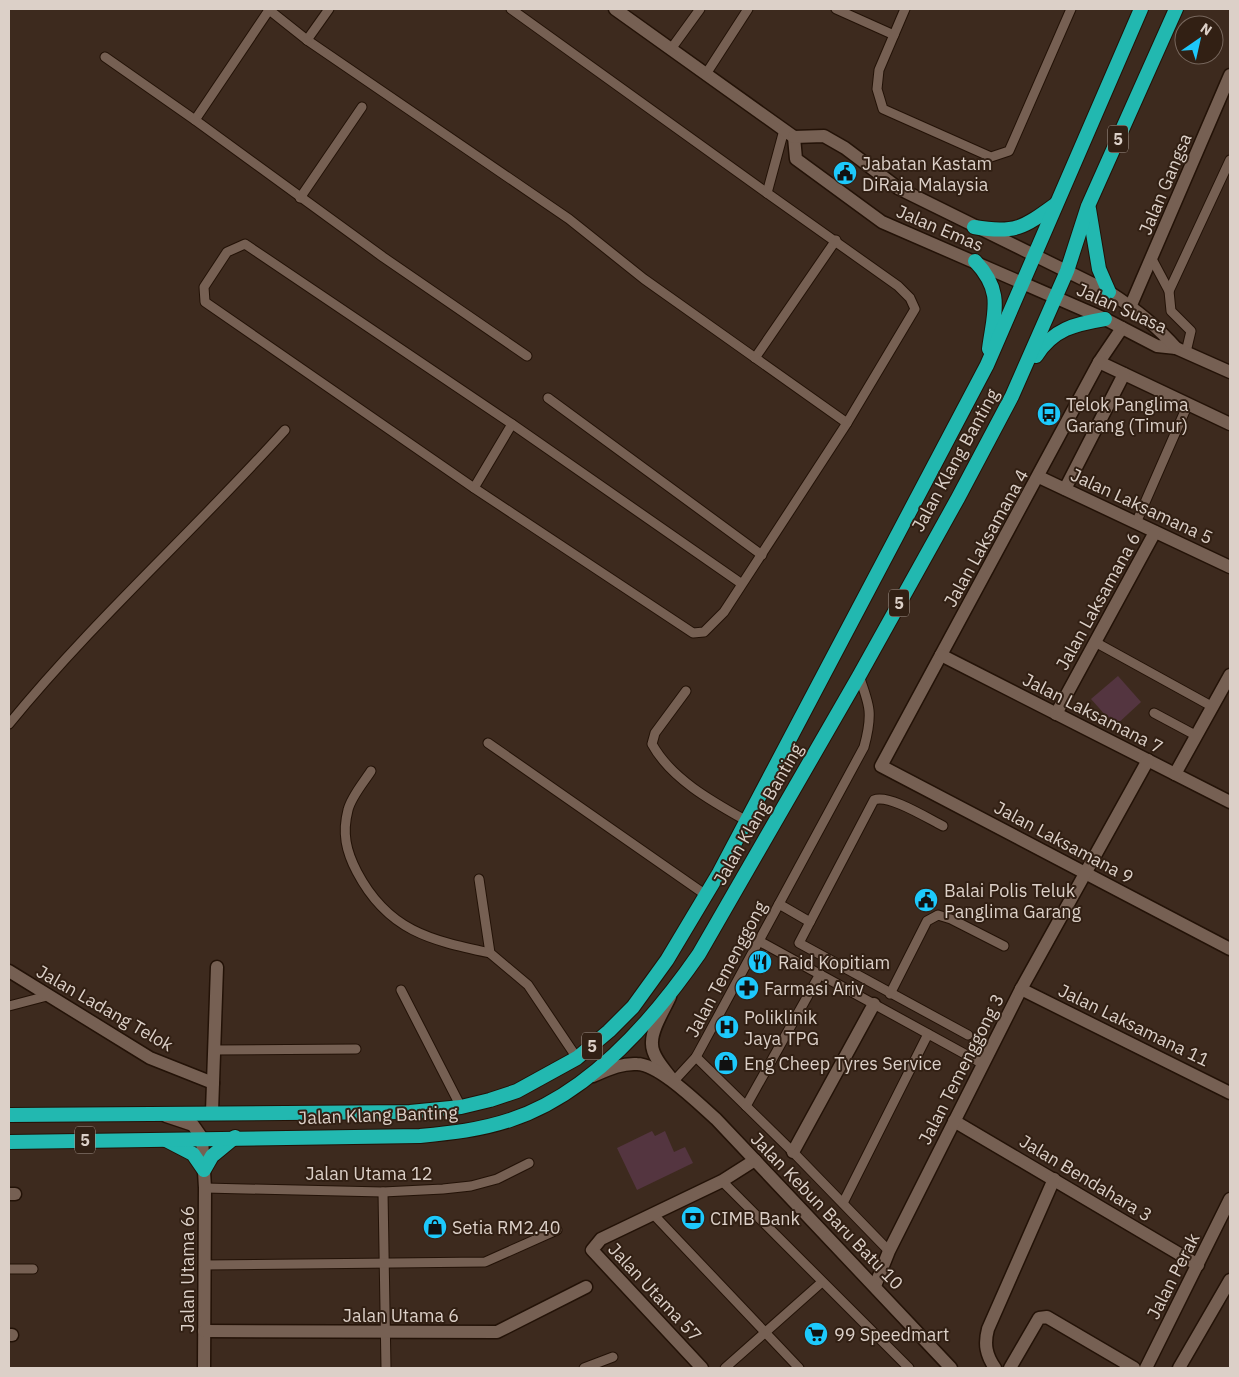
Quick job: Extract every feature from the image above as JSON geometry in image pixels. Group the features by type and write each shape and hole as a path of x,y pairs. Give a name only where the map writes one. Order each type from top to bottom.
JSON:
{"highway":[{"name":"Jalan Klang Banting","path":"9,1115 410,1112 460,1107 517,1091 577,1058 610,1031 648,987 706,895 747,821 987,365 1141,9"},
{"name":"Jalan Klang Banting","path":"9,1142 162,1138 420,1136 454,1133 511,1120 531,1112 582,1082 623,1046 674,990 720,918 859,676 958,498 1012,396 1056,297 1088,206 1176,9"},
{"path":"974,227 1010,231 1036,219 1057,203"},
{"path":"1088,206 1099,269 1109,292"},
{"path":"975,261 987,274 994,289 987,365"},
{"path":"1012,396 1050,337 1074,324 1105,319"},
{"path":"162,1138 193,1154 204,1170 212,1156 235,1137"}],"street":[{"path":"614,9 789,133"},
{"name":"Jalan Gangsa","path":"1131,305 1230,75"},
{"name":"Jalan Emas","path":"1056,297 882,222 796,159 789,133 824,136 845,148 898,188 1109,292 1131,305 1181,350"},
{"name":"Jalan Suasa","path":"1056,297 1105,319 1157,346 1181,350 1230,372"},
{"name":"Jalan Laksamana 4","path":"882,766 1039,477 1099,362 1122,328"},
{"path":"1099,362 1230,424"},
{"path":"1065,489 1124,374"},
{"name":"Jalan Laksamana 5","path":"1039,477 1230,567"},
{"name":"Jalan Laksamana 6","path":"1056,714 1156,532"},
{"name":"Jalan Laksamana 7","path":"941,656 1230,802"},
{"path":"1175,774 1230,676"},
{"name":"Jalan Temenggong 3","path":"875,1286 889,1251 1021,989 1148,760"},
{"name":"Jalan Laksamana 9","path":"882,766 1230,949"},
{"path":"212,1112 217,966"},
{"name":"Jalan Ladang Telok","path":"9,971 150,1058 213,1084"},
{"name":"Jalan Laksamana 11","path":"1021,989 1230,1093"},
{"path":"673,1082 658,1060 652,1044 656,1028 674,990"},
{"path":"793,1152 874,1004"},
{"path":"582,1082 610,1068 640,1063 673,1082"},
{"name":"Jalan Kebun Baru Batu 10","path":"673,1082 716,1120 755,1160 951,1368"},
{"path":"157,1113 193,1126 202,1138"},
{"name":"Jalan Bendahara 3","path":"954,1121 1054,1178 1198,1265"},
{"name":"Jalan Utama 66","path":"202,1138 205,1188 204,1368"},
{"path":"654,1215 722,1181 755,1160"},
{"path":"995,1368 988,1358 985,1341 988,1328 1054,1178"},
{"name":"Jalan Perak","path":"1146,1368 1230,1198"},
{"name":"Jalan Utama 57","path":"654,1215 601,1239 592,1250 702,1368"},
{"path":"1178,1368 1230,1280"},
{"name":"Jalan Utama 6","path":"204,1331 497,1332 586,1287"},
{"path":"1010,1368 1039,1318 1047,1317 1129,1367"}],"lane":[{"path":"195,120 269,9 307,40 569,219 644,279 848,423"},
{"path":"307,40 329,9"},
{"path":"511,9 898,286 910,298 915,309 848,423 742,584 713,625 704,632 693,633 474,488 205,302 204,287 227,252 245,244 512,424 742,584"},
{"path":"671,49 700,9"},
{"path":"706,74 748,9"},
{"path":"836,9 894,35"},
{"path":"905,9 878,70 877,89 883,109 991,158 1009,151 1071,9"},
{"path":"104,57 195,120 300,198 527,356"},
{"path":"300,198 362,107"},
{"path":"767,193 789,133"},
{"path":"1169,291 1230,160"},
{"path":"755,358 836,240"},
{"path":"1152,259 1169,291 1171,311 1191,331 1181,350"},
{"path":"548,398 762,554"},
{"path":"1136,523 1188,404"},
{"path":"474,488 512,424"},
{"path":"9,724 74,648 228,494 285,430"},
{"path":"1095,642 1213,707"},
{"name":"Jalan Temenggong","path":"859,676 869,702 871,722 864,746 696,1057 793,1152 889,1251"},
{"path":"686,690 655,733 652,744 658,756 692,787 747,821"},
{"path":"1154,713 1196,736"},
{"path":"488,743 706,895"},
{"path":"371,771 348,808 344,834 350,857 366,888 384,911 409,928 439,942 490,954 528,985 577,1058"},
{"path":"943,826 892,802 880,798 874,800 799,943 968,1035"},
{"path":"479,879 490,954"},
{"path":"779,904 810,922"},
{"path":"890,994 927,921 938,915 951,919 1004,946"},
{"path":"759,941 984,1064"},
{"path":"746,1106 820,974"},
{"path":"401,990 460,1107"},
{"path":"9,1006 48,996"},
{"path":"843,1203 928,1034"},
{"path":"214,1050 356,1048"},
{"path":"673,1082 696,1057"},
{"name":"Jalan Utama 12","path":"205,1188 383,1192 470,1186 497,1179 529,1163"},
{"path":"722,1181 909,1368"},
{"path":"383,1192 386,1368"},
{"path":"654,1215 799,1368"},
{"path":"204,1264 485,1262 557,1230"},
{"path":"9,1269 32,1269"},
{"path":"725,1368 822,1282"},
{"path":"584,1368 613,1357"}],"building":[{"path":"1118,676 1141,702 1115,726 1091,699"},
{"path":"652,1131 655,1136 665,1131 674,1152 685,1147 693,1163 637,1190 617,1148"}],"place":[{"name":"Jabatan Kastam DiRaja Malaysia","path":"845,173"},
{"name":"Telok Panglima Garang (Timur)","path":"1049,414"},
{"name":"Balai Polis Teluk Panglima Garang","path":"926,900"},
{"name":"Raid Kopitiam","path":"760,962"},
{"name":"Farmasi Ariv","path":"747,988"},
{"name":"Poliklinik Jaya TPG","path":"727,1027"},
{"name":"Eng Cheep Tyres Service","path":"726,1063"},
{"name":"CIMB Bank","path":"693,1218"},
{"name":"Setia RM2.40","path":"435,1227"},
{"name":"99 Speedmart","path":"816,1334"}]}
